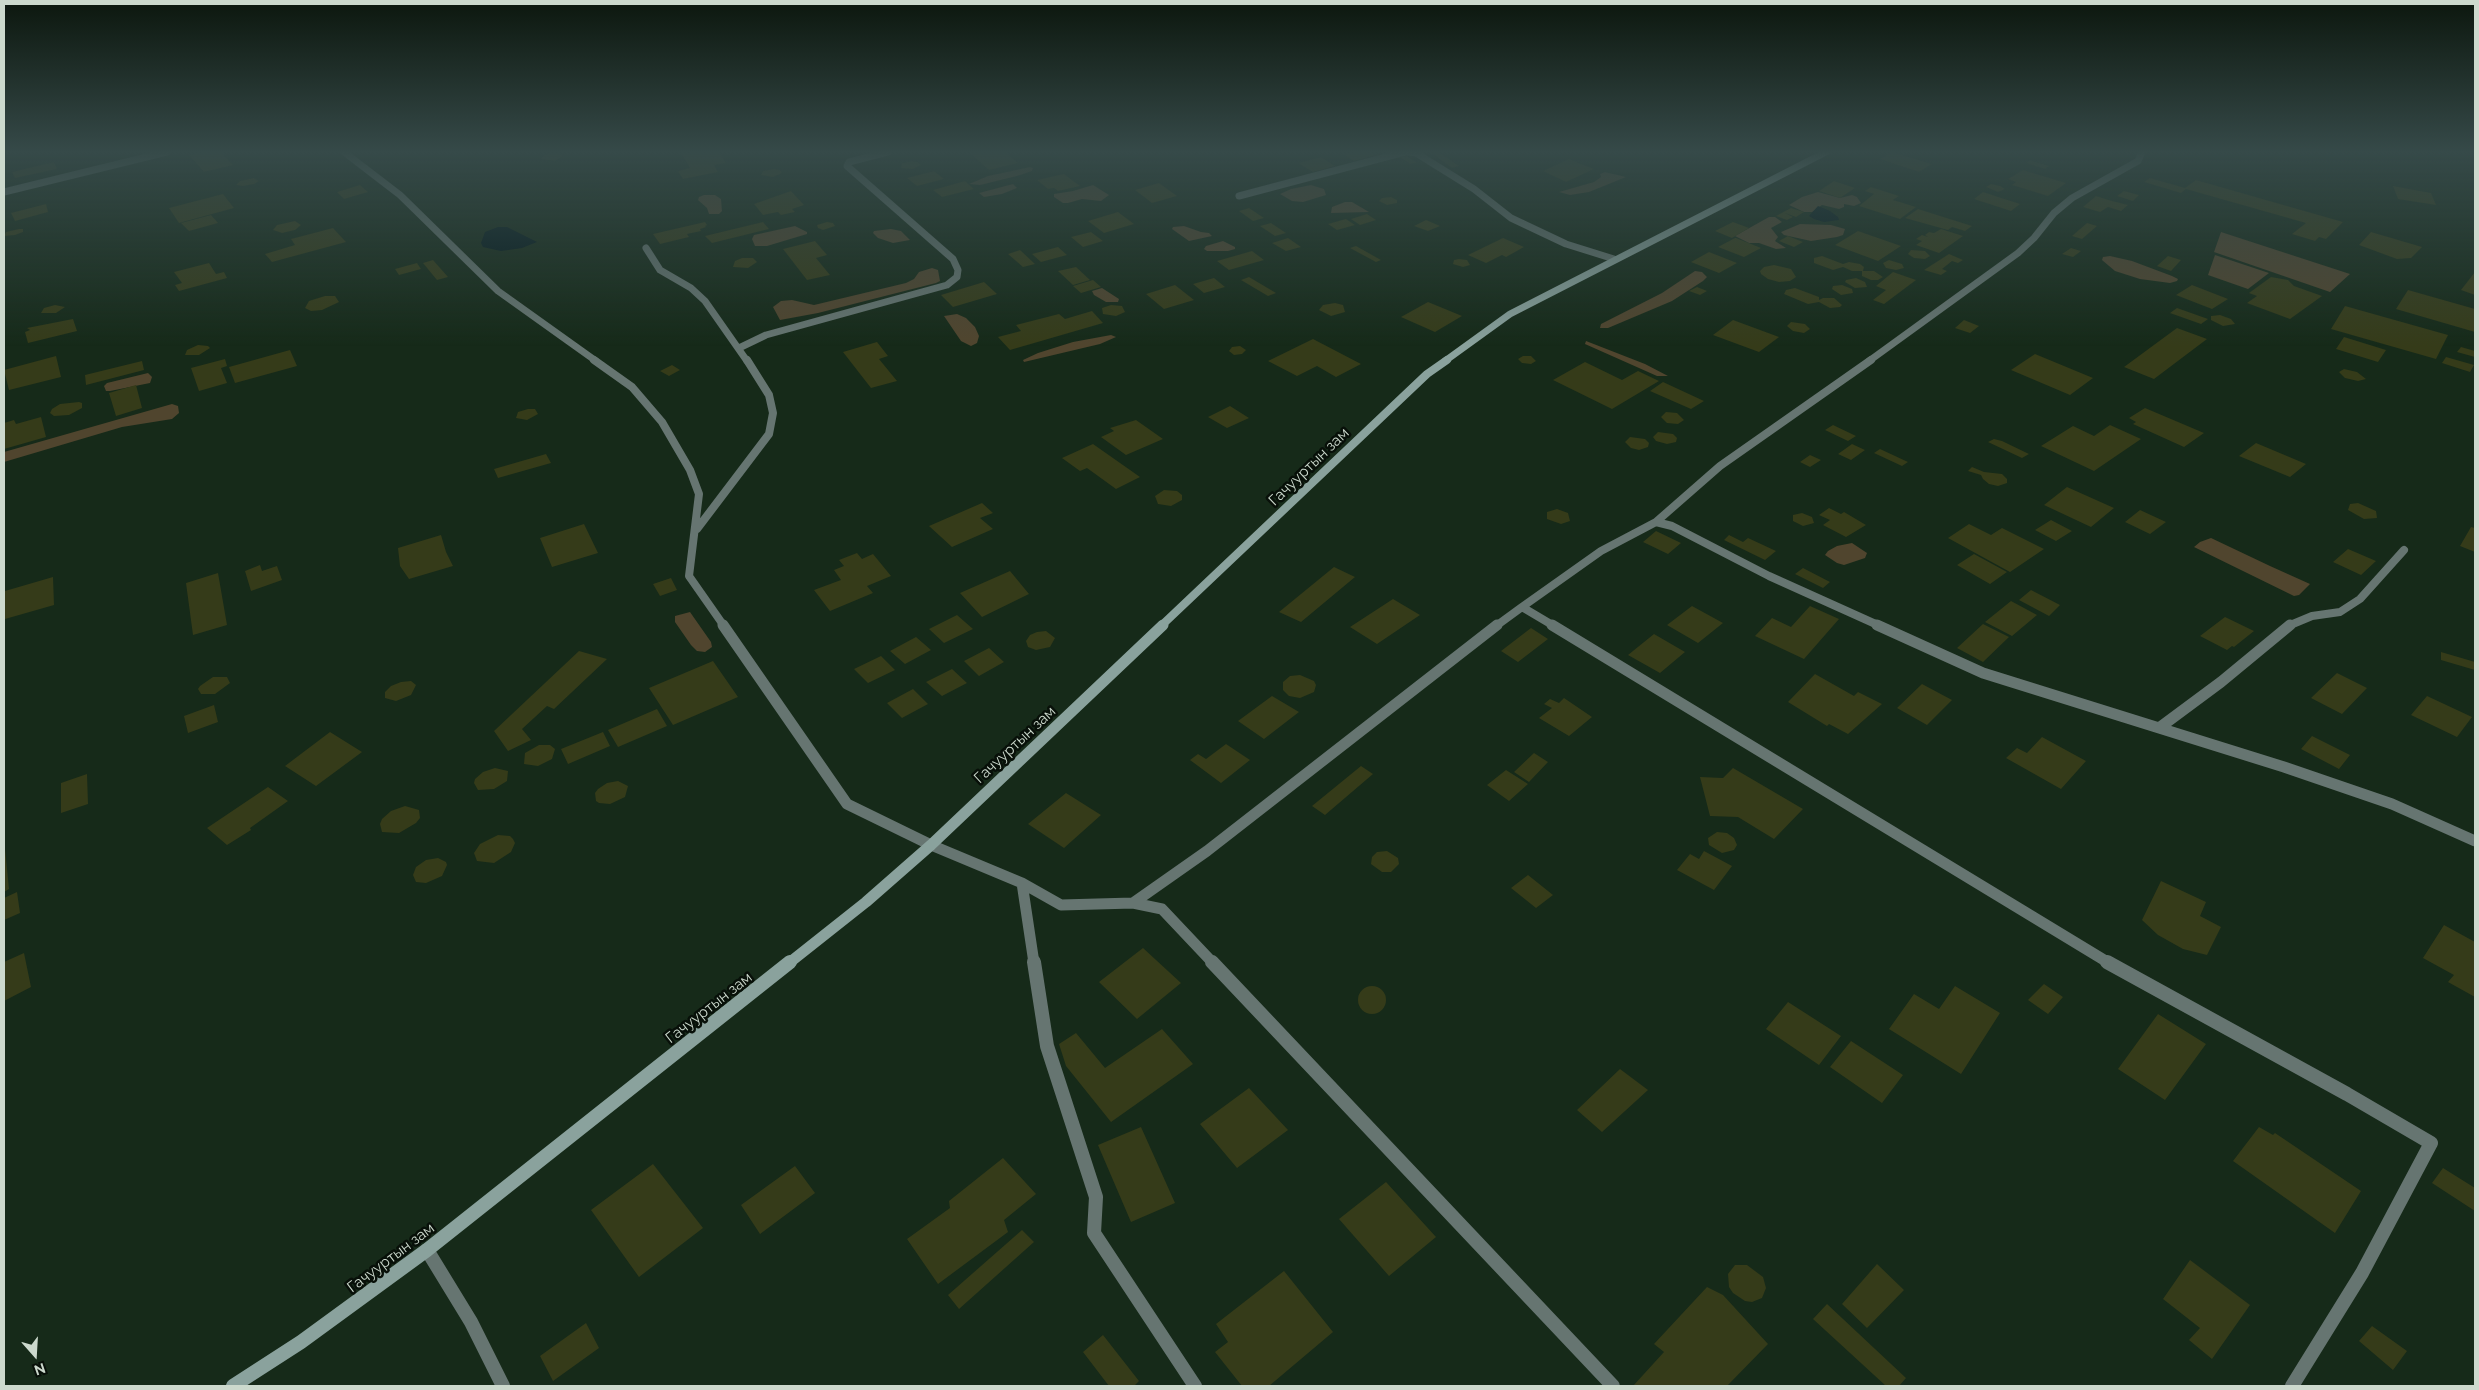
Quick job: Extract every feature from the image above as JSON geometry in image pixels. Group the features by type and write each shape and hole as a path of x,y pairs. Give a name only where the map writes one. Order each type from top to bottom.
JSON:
{"main road":[{"name":"Гачууртын зам","path":"234,1386 301,1342 428,1250 866,902 931,846 1427,374 1510,314 1697,217"}],"street":[{"path":"422,217 498,292 632,387 662,422 690,470 699,494 689,576 847,804 931,846 1022,883 1060,905 1133,904 1162,910 1613,1386"},
{"path":"739,348 766,335 947,285 957,277 958,270 952,259 939,245 905,217"},
{"path":"1510,217 1566,244 1614,259"},
{"path":"1133,904 1207,851 1454,657 1601,551 1656,522 1720,466 1788,420 2018,253 2052,217"},
{"path":"646,248 660,270 691,288 705,301 739,348 768,395 773,413 769,434 695,532"},
{"path":"1656,522 1672,526 1769,576 1983,672 2284,767 2392,804 2475,841"},
{"path":"2159,728 2221,682 2291,624 2312,616 2340,612 2360,599 2404,550"},
{"path":"1522,607 1891,834 2115,967 2347,1094 2431,1143 2362,1274 2292,1386"},
{"path":"1022,883 1047,1046 1096,1197 1094,1233 1195,1386"},
{"path":"428,1250 471,1322 503,1386"}],"shaded area":[{"path":"1769,217 1775,217 1782,222 1771,228 1778,237 1775,241 1786,248 1776,249 1759,243 1749,243 1735,236"},
{"path":"1800,224 1831,225 1845,229 1843,235 1811,241 1784,235 1781,232"},
{"path":"795,226 807,232 807,234 767,246 755,246 752,239 754,235"},
{"path":"1184,226 1209,233 1212,236 1189,241 1172,229 1173,227"},
{"path":"891,229 901,231 910,240 893,243 878,238 873,233 874,231"},
{"path":"2221,232 2350,274 2330,292 2214,252"},
{"path":"1223,241 1235,247 1235,249 1207,251 1204,249 1206,246"},
{"path":"2215,255 2269,273 2248,289 2208,275"},
{"path":"2110,256 2132,261 2178,279 2170,283 2140,279 2115,271 2102,260 2103,257"},
{"path":"932,268 938,270 940,281 936,283 818,313 780,320 773,307 781,301 792,300 814,305 906,283 914,279 919,272"},
{"path":"1695,271 1702,272 1707,277 1672,301 1608,328 1600,328 1601,324 1662,293"},
{"path":"1102,288 1119,299 1118,302 1106,302 1094,295 1092,291"},
{"path":"957,314 966,318 975,327 979,336 977,343 971,346 961,341 944,316"},
{"path":"1111,335 1116,337 1100,344 1024,362 1023,360 1038,353 1073,342"},
{"path":"1586,341 1645,364 1668,376 1657,376 1585,344"},
{"path":"148,373 152,377 150,383 110,391 106,391 104,386 107,383"},
{"path":"172,404 178,406 179,413 172,419 122,427 4,462 4,452"},
{"path":"2211,538 2310,584 2299,595 2294,596 2194,547 2200,542"},
{"path":"1852,543 1867,553 1865,558 1844,565 1825,555 1837,546"},
{"path":"690,612 711,642 712,647 705,652 697,651 691,645 675,622 675,616"}],"water":[{"path":"1810,217 1838,217 1839,220 1824,222"},
{"path":"498,227 507,227 537,242 522,248 501,251 483,247 481,243 485,232"}],"building":[{"path":"13,217 30,217 15,221"},
{"path":"175,217 201,217 179,223"},
{"path":"204,217 213,217 218,223 189,231 181,223"},
{"path":"1102,217 1124,217 1134,224 1104,233 1088,221"},
{"path":"1247,217 1264,218 1253,221"},
{"path":"1371,217 1376,220 1360,225 1351,219"},
{"path":"1778,217 1793,217 1787,220"},
{"path":"1943,217 1972,226 1965,231 1952,227 1948,230 1905,218"},
{"path":"2284,217 2325,217 2343,222 2326,239 2319,237 2315,241 2292,234 2306,223"},
{"path":"1346,219 1355,225 1337,230 1328,224"},
{"path":"1426,220 1440,226 1428,231 1414,226"},
{"path":"295,221 301,225 295,230 282,233 273,230 277,225"},
{"path":"705,222 706,227 700,229 701,231 687,234 689,237 660,244 653,234"},
{"path":"763,222 769,229 712,243 705,236"},
{"path":"827,222 833,223 835,226 823,230 818,228 817,225"},
{"path":"1733,222 1749,228 1732,238 1715,231"},
{"path":"1271,223 1286,233 1275,236 1260,226"},
{"path":"2087,223 2097,226 2082,239 2072,236"},
{"path":"333,228 346,242 272,262 265,254 295,245 291,239"},
{"path":"23,229 23,232 4,236 6,232"},
{"path":"1941,229 1963,236 1939,253 1916,245 1922,241 1916,239 1922,235 1928,237 1925,235 1929,232 1934,233"},
{"path":"1858,231 1901,246 1878,261 1835,245"},
{"path":"1091,232 1103,241 1083,247 1071,237"},
{"path":"2371,232 2422,247 2411,258 2397,259 2359,245"},
{"path":"1788,236 1803,242 1794,247 1779,241"},
{"path":"1288,238 1301,247 1286,251 1272,243"},
{"path":"1503,238 1524,247 1506,257 1502,255 1486,263 1468,255"},
{"path":"1735,238 1761,248 1744,257 1718,247"},
{"path":"815,241 827,255 816,258 830,275 807,280 783,249"},
{"path":"1356,246 1381,260 1376,262 1350,248"},
{"path":"1058,247 1067,255 1041,262 1032,254"},
{"path":"2071,248 2081,251 2073,257 2062,254"},
{"path":"1020,250 1035,264 1023,267 1008,254"},
{"path":"1911,250 1925,251 1930,256 1925,259 1914,258 1908,254"},
{"path":"1252,251 1264,260 1229,270 1217,261"},
{"path":"1709,252 1737,263 1719,273 1691,262"},
{"path":"1949,254 1963,260 1958,263 1952,261 1942,269 1947,271 1941,275 1924,270"},
{"path":"1822,256 1843,264 1849,262 1860,264 1864,267 1863,271 1874,271 1883,277 1878,280 1871,280 1862,276 1862,271 1852,271 1843,267 1833,270 1814,263 1814,258"},
{"path":"2168,256 2181,260 2171,271 2157,266"},
{"path":"742,258 753,258 757,262 748,268 733,267 735,261"},
{"path":"433,260 448,277 437,280 423,263"},
{"path":"1454,260 1467,260 1470,265 1463,267 1453,264"},
{"path":"1889,260 1902,264 1904,268 1896,270 1886,268 1883,263"},
{"path":"209,263 216,274 224,272 227,278 179,291 175,285 182,283 174,272"},
{"path":"417,263 421,269 399,275 395,269"},
{"path":"1774,265 1791,269 1796,277 1790,281 1779,282 1768,279 1761,274 1760,271 1764,267"},
{"path":"1076,267 1090,280 1073,285 1058,271"},
{"path":"1893,272 1916,280 1884,304 1873,300 1886,290 1876,286"},
{"path":"2475,272 2475,295 2461,290"},
{"path":"1249,277 1276,293 1268,296 1241,280"},
{"path":"2271,277 2288,280 2294,286 2322,296 2290,319 2247,303 2257,296 2249,293"},
{"path":"1214,278 1225,287 1204,293 1193,284"},
{"path":"1856,278 1865,282 1867,287 1855,288 1845,282 1846,280"},
{"path":"1093,280 1101,287 1081,293 1073,286"},
{"path":"984,282 997,294 953,307 941,295"},
{"path":"1175,285 1194,300 1164,309 1146,294"},
{"path":"1842,285 1852,289 1853,293 1841,295 1832,289 1833,286"},
{"path":"2192,285 2228,299 2212,309 2176,295"},
{"path":"1697,287 1707,291 1700,295 1689,291"},
{"path":"1795,288 1819,297 1819,300 1834,298 1842,305 1830,308 1819,302 1808,304 1784,294 1786,290"},
{"path":"2408,290 2475,309 2475,332 2396,309"},
{"path":"325,296 335,296 339,302 322,310 311,311 305,308 309,301"},
{"path":"1428,302 1462,316 1435,332 1401,317"},
{"path":"1335,303 1343,305 1345,312 1331,316 1319,310 1323,305"},
{"path":"55,305 65,307 56,313 41,313 44,308"},
{"path":"1111,305 1122,306 1125,312 1116,316 1103,314 1102,308"},
{"path":"2345,306 2448,335 2436,359 2331,329"},
{"path":"2177,308 2208,319 2201,324 2170,313"},
{"path":"1092,311 1103,323 1010,350 998,337 1021,331 1016,325 1059,314 1065,319"},
{"path":"2220,315 2231,319 2235,324 2223,326 2211,320 2211,316"},
{"path":"73,319 77,331 28,343 25,332 30,330 27,328"},
{"path":"1733,320 1779,337 1759,352 1713,335"},
{"path":"1964,320 1979,326 1970,333 1955,328"},
{"path":"1791,322 1805,324 1810,329 1804,333 1793,331 1787,326"},
{"path":"2177,328 2207,339 2154,379 2124,367"},
{"path":"2344,337 2386,350 2378,362 2336,349"},
{"path":"1313,339 1361,364 1336,377 1317,366 1297,376 1268,361"},
{"path":"877,342 888,356 879,359 897,381 871,388 843,352"},
{"path":"198,345 210,348 199,355 185,355 187,350"},
{"path":"1240,346 1246,350 1242,354 1234,355 1229,351 1232,347"},
{"path":"2461,347 2475,351 2475,357 2457,352"},
{"path":"290,350 297,366 235,383 229,367"},
{"path":"2035,354 2093,378 2070,395 2011,370"},
{"path":"56,356 61,377 9,390 4,370"},
{"path":"1523,356 1531,356 1536,361 1531,364 1522,363 1518,359"},
{"path":"2446,357 2474,365 2470,372 2442,363"},
{"path":"225,359 227,366 221,368 227,383 199,391 191,368"},
{"path":"142,361 144,370 86,385 85,375"},
{"path":"1585,362 1622,380 1638,371 1659,381 1612,409 1553,380"},
{"path":"672,365 680,370 669,376 660,371"},
{"path":"2344,369 2357,372 2366,379 2358,381 2345,378 2339,372"},
{"path":"1663,382 1704,401 1691,409 1650,391"},
{"path":"136,385 142,408 116,416 109,393"},
{"path":"82,403 82,408 69,415 54,416 50,413 52,409 60,404"},
{"path":"1230,406 1249,418 1227,428 1208,417"},
{"path":"2145,408 2204,433 2184,447 2133,424 2136,422 2129,418"},
{"path":"535,409 538,414 527,420 516,418 518,412"},
{"path":"1666,412 1677,413 1684,420 1678,424 1667,423 1661,417"},
{"path":"41,417 46,437 4,449 4,423 14,420 16,424"},
{"path":"1136,420 1163,439 1126,455 1101,437 1114,431 1110,428"},
{"path":"1833,425 1856,436 1848,441 1825,430"},
{"path":"2110,425 2141,439 2094,471 2041,446 2073,426 2094,436"},
{"path":"1658,432 1673,434 1677,438 1676,442 1667,444 1656,441 1653,437"},
{"path":"1630,437 1645,439 1649,443 1648,447 1639,450 1631,448 1625,442"},
{"path":"1994,439 2029,454 2022,458 1988,442"},
{"path":"2256,443 2306,464 2290,477 2239,456"},
{"path":"1093,444 1140,477 1116,489 1087,468 1080,471 1062,458"},
{"path":"1852,444 1865,450 1851,460 1838,454"},
{"path":"1880,449 1908,462 1902,466 1874,453"},
{"path":"546,454 551,463 498,478 494,469"},
{"path":"1810,455 1821,460 1810,467 1800,462"},
{"path":"1972,467 1984,472 2002,474 2007,479 2007,483 1998,486 1989,484 1981,475 1968,471"},
{"path":"2067,487 2114,508 2091,527 2044,505"},
{"path":"1164,490 1177,491 1182,495 1182,500 1171,506 1158,504 1155,496"},
{"path":"982,503 993,513 980,518 993,529 952,547 929,526"},
{"path":"2358,503 2376,511 2377,518 2364,519 2348,510 2350,504"},
{"path":"1829,508 1841,514 1844,512 1866,525 1846,537 1823,525 1830,520 1819,515"},
{"path":"1557,509 1568,513 1570,521 1561,524 1547,519 1547,512"},
{"path":"2140,510 2166,522 2150,534 2125,522"},
{"path":"1802,513 1812,517 1814,523 1803,526 1793,521 1793,515"},
{"path":"2051,520 2072,531 2056,541 2035,530"},
{"path":"584,524 598,553 552,567 540,538"},
{"path":"1969,524 1991,535 2002,528 2044,549 2010,572 1948,538"},
{"path":"2471,527 2475,528 2475,552 2460,546"},
{"path":"1656,531 1681,543 1668,554 1643,542"},
{"path":"441,535 453,566 409,579 400,566 398,548"},
{"path":"1729,535 1743,542 1748,538 1776,551 1765,560 1724,540"},
{"path":"2348,549 2376,561 2361,575 2333,562"},
{"path":"857,553 862,559 873,554 891,576 867,586 873,593 830,611 814,590 841,580 834,570 844,566 839,560"},
{"path":"1974,554 2007,572 1990,584 1957,565"},
{"path":"260,565 262,571 277,566 282,580 251,591 245,571"},
{"path":"1334,567 1355,577 1301,622 1279,612"},
{"path":"1803,568 1830,582 1823,588 1795,574"},
{"path":"1010,571 1029,594 982,617 960,593"},
{"path":"218,573 227,625 193,635 186,583"},
{"path":"53,577 54,605 5,619 5,591"},
{"path":"671,578 677,590 660,596 653,584"},
{"path":"2031,590 2060,605 2049,616 2019,600"},
{"path":"1393,599 1420,615 1377,644 1350,627"},
{"path":"2011,601 2037,615 2012,636 1985,622"},
{"path":"1692,606 1723,623 1698,643 1667,625"},
{"path":"1810,606 1839,619 1804,659 1755,636 1772,618 1791,627"},
{"path":"957,615 973,629 944,643 929,629"},
{"path":"2225,617 2254,631 2234,647 2232,646 2227,650 2200,636"},
{"path":"1983,624 2009,637 1983,662 1957,648"},
{"path":"1531,628 1548,639 1518,662 1501,651"},
{"path":"1046,631 1055,638 1050,647 1036,650 1028,647 1026,641 1030,635"},
{"path":"1654,634 1685,652 1660,673 1628,655"},
{"path":"916,637 931,650 905,664 890,651"},
{"path":"989,648 1004,662 979,676 964,661"},
{"path":"579,651 607,659 554,709 547,706 522,729 531,740 508,751 494,731"},
{"path":"2441,652 2475,662 2475,670 2441,660"},
{"path":"881,656 895,670 868,683 854,669"},
{"path":"713,661 738,697 673,725 649,688"},
{"path":"952,669 967,683 942,696 926,682"},
{"path":"2337,673 2367,688 2342,714 2311,698"},
{"path":"1815,674 1854,696 1858,692 1882,704 1848,734 1829,724 1827,726 1788,702"},
{"path":"1300,675 1314,681 1316,685 1314,692 1300,698 1289,696 1283,690 1283,682 1290,676"},
{"path":"213,677 227,677 230,683 215,694 201,694 198,689 200,686"},
{"path":"411,681 416,685 411,695 396,701 385,698 385,692 391,686"},
{"path":"1922,684 1952,700 1927,725 1897,708"},
{"path":"913,689 928,704 902,718 887,703"},
{"path":"1272,696 1299,712 1264,739 1238,721"},
{"path":"2427,696 2472,717 2457,737 2411,715"},
{"path":"1564,698 1592,717 1569,736 1539,718 1552,708 1544,704 1550,699 1559,703"},
{"path":"214,705 218,722 188,733 184,716"},
{"path":"657,709 667,726 618,747 608,730"},
{"path":"330,732 362,752 316,786 285,766"},
{"path":"603,732 610,746 568,764 561,749"},
{"path":"2312,736 2350,755 2339,769 2301,749"},
{"path":"2042,737 2086,761 2061,789 2006,758 2017,748 2027,753"},
{"path":"1226,744 1250,760 1221,783 1190,760 1198,754 1206,759"},
{"path":"539,745 550,745 555,749 552,759 538,766 524,764 525,753"},
{"path":"1534,753 1548,762 1529,782 1514,772"},
{"path":"1361,766 1373,774 1325,815 1312,806"},
{"path":"495,768 508,771 507,781 494,789 478,790 474,783 475,779 483,772"},
{"path":"1733,768 1803,809 1774,839 1738,817 1710,816 1700,777 1723,778"},
{"path":"1506,770 1528,784 1509,801 1487,785"},
{"path":"87,774 88,804 61,813 61,783"},
{"path":"618,781 628,786 625,797 610,804 596,801 595,793 598,789 607,783"},
{"path":"268,787 288,801 250,828 251,830 227,845 207,828"},
{"path":"1066,793 1101,815 1064,848 1028,824"},
{"path":"405,806 419,810 420,818 416,823 399,833 382,832 380,824 382,819 391,811"},
{"path":"1717,832 1727,833 1734,838 1737,845 1734,850 1722,853 1709,845 1708,838"},
{"path":"498,835 510,836 513,839 515,843 511,852 494,863 477,861 474,853 480,844"},
{"path":"4,839 9,889 4,892"},
{"path":"1387,851 1398,858 1399,864 1391,872 1382,872 1371,864 1372,857 1377,852"},
{"path":"1704,851 1732,866 1714,890 1677,870 1690,854 1699,859"},
{"path":"438,858 446,862 447,865 442,876 426,883 416,882 413,875 416,867 426,860"},
{"path":"1528,875 1553,895 1536,908 1511,888"},
{"path":"2161,881 2206,902 2200,916 2221,927 2207,955 2183,949 2158,935 2142,920"},
{"path":"17,892 20,913 4,920 4,898"},
{"path":"2444,925 2475,942 2475,997 2448,982 2454,975 2423,958"},
{"path":"1143,948 1181,983 1137,1019 1099,982"},
{"path":"24,953 31,987 4,1001 4,962"},
{"path":"2044,984 2063,997 2048,1014 2028,1000"},
{"path":"1372,986 1382,990 1386,1000 1382,1010 1372,1014 1362,1010 1358,1000 1362,990"},
{"path":"1955,986 2000,1013 1961,1074 1889,1029 1914,994 1939,1009"},
{"path":"1788,1002 1841,1036 1819,1065 1766,1029"},
{"path":"2158,1014 2206,1044 2165,1100 2118,1069"},
{"path":"1162,1029 1193,1064 1111,1122 1066,1066 1059,1044 1076,1033 1105,1068"},
{"path":"1851,1041 1903,1075 1882,1103 1830,1067"},
{"path":"1620,1069 1648,1090 1602,1132 1577,1110"},
{"path":"1249,1088 1288,1130 1237,1168 1200,1124"},
{"path":"1141,1127 1175,1203 1131,1222 1098,1145"},
{"path":"2259,1127 2273,1135 2275,1133 2361,1191 2335,1233 2233,1161"},
{"path":"1003,1158 1036,1194 1004,1220 1008,1232 938,1284 907,1239 950,1208 949,1201"},
{"path":"653,1164 703,1228 639,1277 591,1210"},
{"path":"795,1166 815,1193 760,1234 741,1205"},
{"path":"2443,1168 2475,1188 2475,1211 2432,1183"},
{"path":"1386,1182 1436,1237 1389,1276 1339,1219"},
{"path":"1022,1230 1034,1242 959,1309 948,1295"},
{"path":"2190,1260 2250,1305 2212,1359 2189,1340 2200,1328 2163,1299"},
{"path":"1877,1264 1904,1290 1867,1328 1842,1304"},
{"path":"1735,1265 1747,1265 1763,1277 1766,1288 1762,1298 1752,1302 1745,1301 1733,1293 1729,1287 1728,1274"},
{"path":"1284,1271 1333,1332 1269,1386 1242,1386 1215,1352 1228,1342 1216,1324"},
{"path":"1707,1287 1723,1295 1768,1344 1727,1386 1633,1386 1664,1352 1654,1344"},
{"path":"1827,1304 1906,1378 1899,1386 1886,1386 1813,1319"},
{"path":"586,1323 599,1348 553,1381 540,1356"},
{"path":"2372,1326 2407,1351 2393,1370 2359,1341"},
{"path":"1103,1335 1139,1381 1134,1386 1109,1386 1083,1352"}]}
